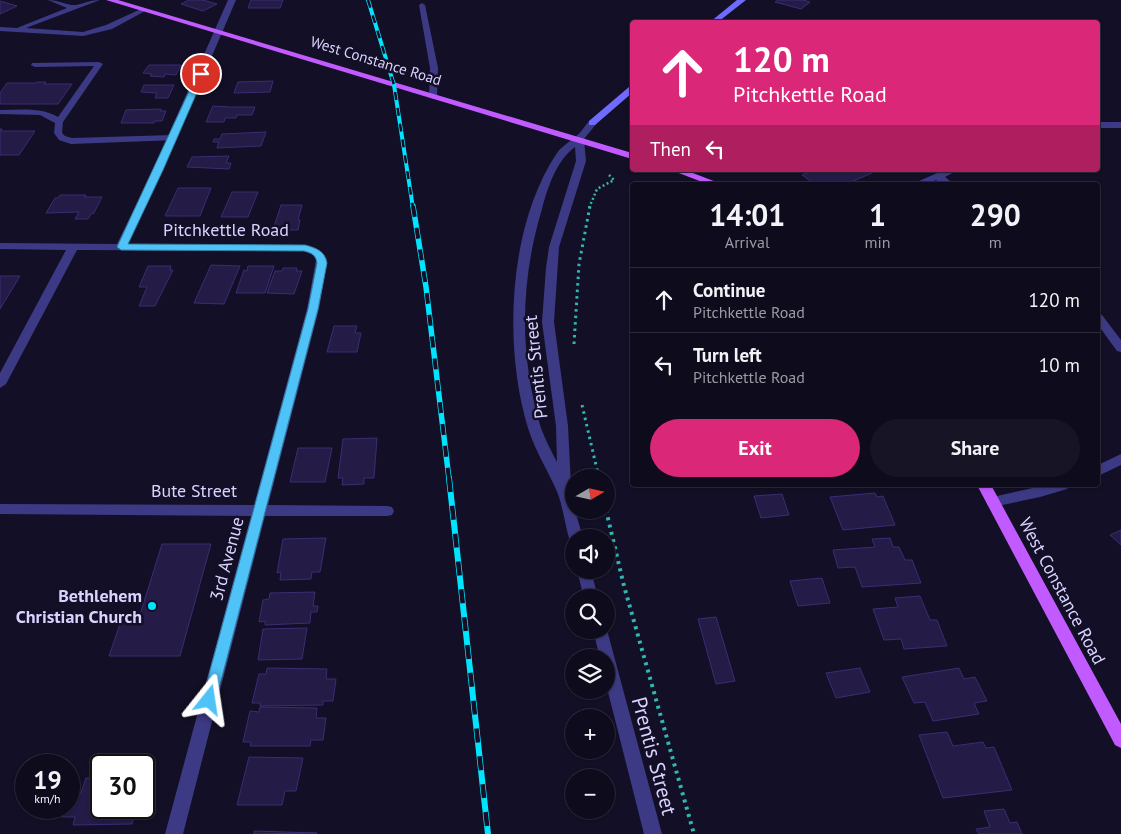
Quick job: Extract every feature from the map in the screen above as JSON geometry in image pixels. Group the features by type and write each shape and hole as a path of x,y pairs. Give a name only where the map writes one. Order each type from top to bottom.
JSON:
{"main road":[{"name":"West Constance Road","path":"110,0 630,155"},
{"path":"717,20 742,0"},
{"path":"592,123 630,91"},
{"path":"682,172 710,182"},
{"name":"West Constance Road","path":"985,487 1121,740"}],"street":[{"path":"121,247 173,138 232,0"},
{"path":"579,140 592,123"},
{"path":"1100,125 1121,125"},
{"name":"Prentis Street","path":"564,495 562,426 551,351 549,314 554,246 581,162 579,140"},
{"name":"Prentis Street","path":"573,529 564,495 535,429 531,415 520,352 519,317 526,245 540,198 562,152 579,140"},
{"path":"922,182 947,172"},
{"path":"937,176 946,182"},
{"name":"Pitchkettle Road","path":"0,246 305,248 316,251 321,257 322,263 316,294"},
{"path":"0,384 74,247"},
{"name":"3rd Avenue","path":"174,834 316,294"},
{"path":"1100,321 1121,348"},
{"path":"1100,470 1121,459"},
{"path":"993,502 1056,487"},
{"name":"Bute Street","path":"0,509 387,511"},
{"name":"Prentis Street","path":"602,639 653,834"}],"lane":[{"path":"51,0 74,8"},
{"path":"15,30 97,0"},
{"path":"422,5 434,68 433,97"},
{"path":"0,29 83,34 109,27 144,10"},
{"path":"34,65 100,64 59,122 58,133 62,138 71,141 173,138"},
{"path":"0,112 46,114 55,117 59,122"}],"path":[{"path":"574,352 573,328 585,231 594,195 602,186 614,180 609,175"},
{"path":"580,400 596,469"},
{"path":"608,519 624,586 694,834"}],"building":[{"path":"189,0 203,0 217,4 203,11 181,4"},
{"path":"251,0 283,0 280,8 248,8"},
{"path":"778,0 803,0 810,2 801,9 775,2"},
{"path":"0,1 17,6 0,14"},
{"path":"149,65 181,65 176,75 165,74 164,77 150,76 152,74 143,73"},
{"path":"273,81 270,92 234,93 238,82"},
{"path":"46,82 44,84 72,84 58,104 0,104 0,93 7,83"},
{"path":"144,85 174,85 168,98 155,98 157,93 141,92"},
{"path":"213,106 255,107 252,115 237,115 236,118 225,118 224,122 206,122"},
{"path":"161,109 160,111 166,111 162,121 155,121 154,123 121,123 126,110"},
{"path":"0,129 2,129 1,131 35,131 19,155 0,155"},
{"path":"266,132 261,146 217,148 219,142 213,142 214,139 220,139 222,134"},
{"path":"229,156 226,163 231,163 229,169 187,167 192,157"},
{"path":"810,172 872,173 851,182 812,182 802,175"},
{"path":"178,188 211,188 200,216 165,216"},
{"path":"232,192 258,192 248,217 221,217"},
{"path":"60,195 102,197 94,213 88,219 75,219 79,212 46,213 55,198 58,198"},
{"path":"281,205 302,205 298,220 300,220 298,230 273,230"},
{"path":"211,265 240,266 224,304 194,303"},
{"path":"148,266 171,266 170,270 173,270 155,306 139,306 147,287 139,287"},
{"path":"248,266 274,266 265,293 236,293 244,270 247,271"},
{"path":"283,268 297,268 296,271 302,271 294,294 267,293 275,271 282,271"},
{"path":"0,276 20,276 0,309"},
{"path":"334,326 357,326 355,333 361,333 357,352 327,352"},
{"path":"377,438 374,478 364,478 364,484 342,485 343,478 338,478 343,439"},
{"path":"298,448 332,448 325,482 290,482"},
{"path":"875,493 877,497 883,496 895,525 843,530 830,497"},
{"path":"782,494 789,515 761,518 754,496"},
{"path":"1121,530 1121,545 1110,535"},
{"path":"326,538 320,572 312,572 311,579 280,580 281,572 277,573 283,539"},
{"path":"890,538 893,547 899,547 905,560 912,560 921,583 862,587 855,567 838,568 833,550 875,547 872,539"},
{"path":"162,544 211,544 180,656 109,656 121,621 138,621"},
{"path":"822,578 830,603 798,606 790,581"},
{"path":"315,592 313,606 318,606 317,612 311,612 310,623 265,625 265,621 259,622 263,600 269,599 270,593"},
{"path":"920,596 930,620 937,620 947,646 904,649 901,639 884,640 873,609 898,607 895,598"},
{"path":"716,617 735,681 716,684 698,619"},
{"path":"307,628 302,659 258,660 263,629"},
{"path":"267,668 327,669 326,679 336,679 333,701 323,701 323,705 260,706 260,703 252,703 259,674 266,674"},
{"path":"860,668 870,692 836,698 826,673"},
{"path":"959,668 964,679 975,677 987,701 974,703 979,714 933,721 925,702 914,703 902,677"},
{"path":"260,707 317,708 316,718 326,718 323,740 311,740 310,746 250,746 251,742 243,742 250,711 259,712"},
{"path":"947,732 953,746 983,742 986,748 994,747 1012,790 943,798 919,735"},
{"path":"249,757 303,758 296,791 285,791 282,805 237,805"},
{"path":"86,778 90,778 90,819 133,819 132,824 73,825 74,819 80,819 81,793"},
{"path":"1004,809 1010,823 1017,822 1022,834 979,834 976,829 990,827 984,811"},
{"path":"254,831 317,833 254,834"}],"railway":[{"path":"368,0 394,85 413,208"},
{"path":"413,206 426,287 449,479"},
{"path":"449,478 488,834"}],"place":[{"name":"Bethlehem Christian Church","path":"152,606"}],"route":[{"path":"201,74 121,247 305,248 316,251 321,257 322,263 313,309 209,700"}]}
